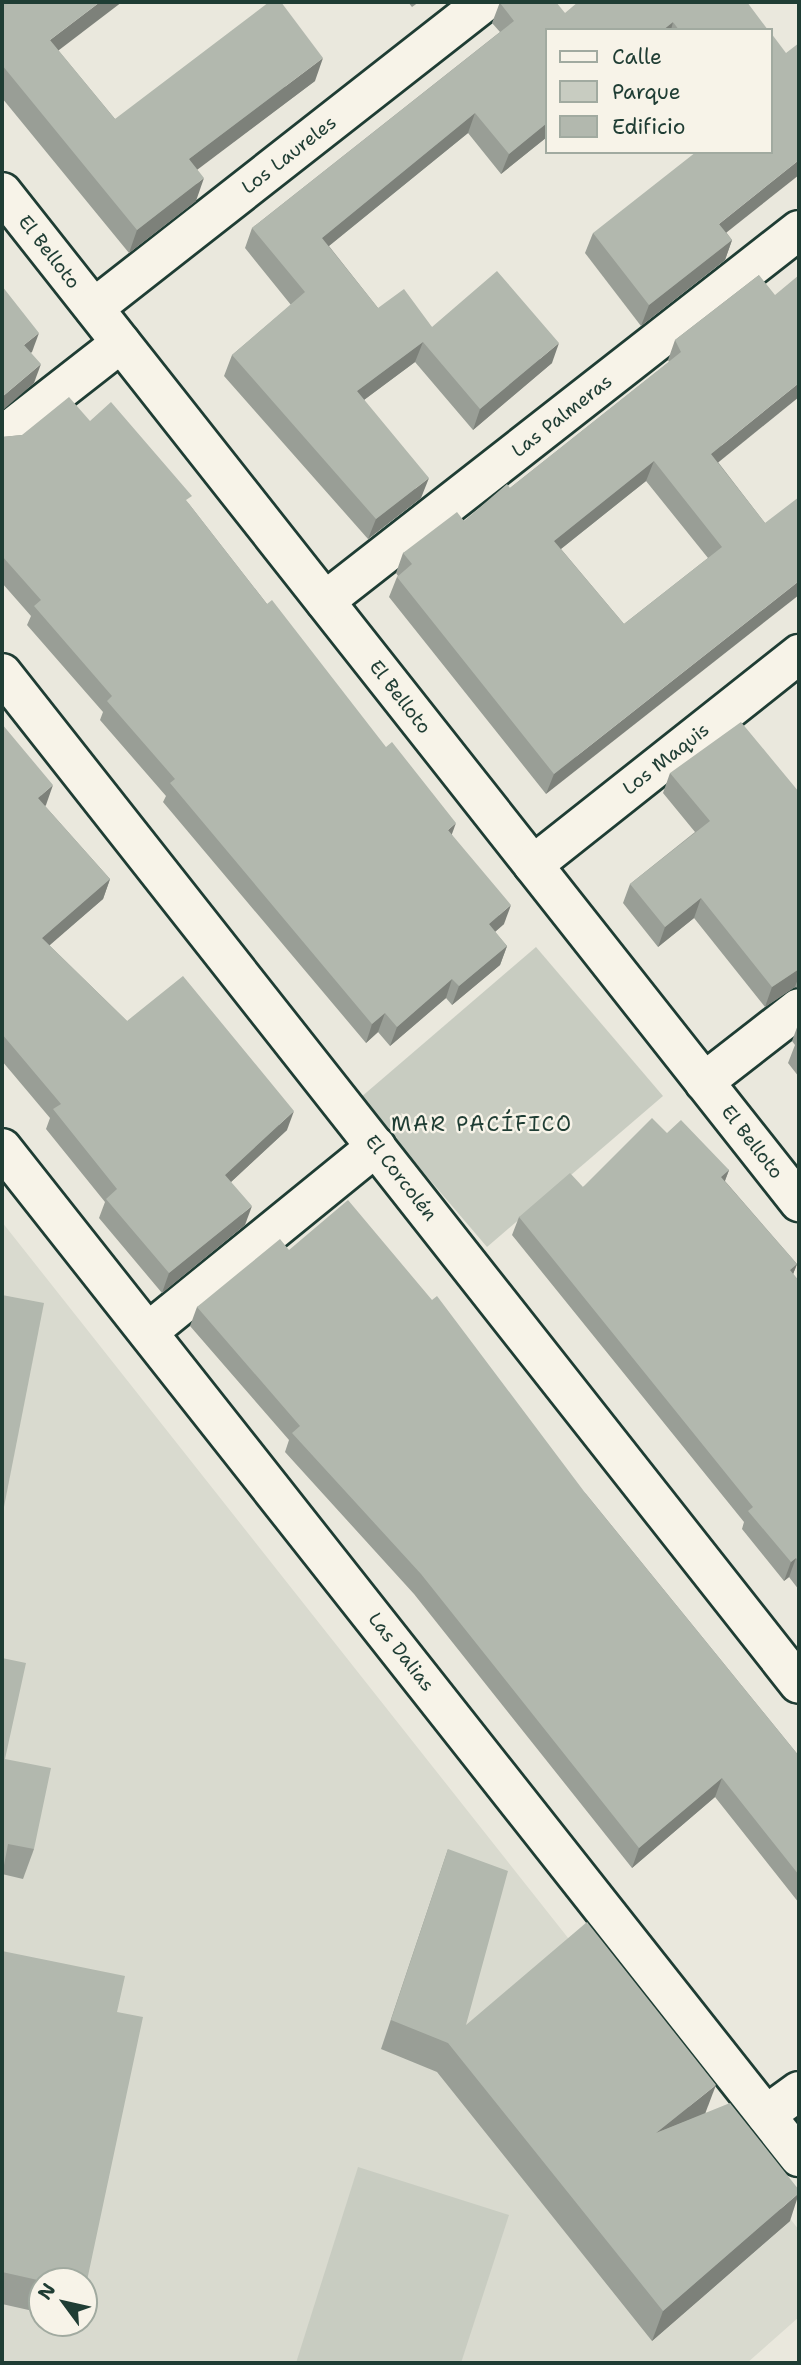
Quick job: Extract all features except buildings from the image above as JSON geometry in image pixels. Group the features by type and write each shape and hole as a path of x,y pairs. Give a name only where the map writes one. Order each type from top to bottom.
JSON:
{"street":[{"name":"Los Laureles","path":"94,309 484,2"},
{"name":"El Belloto","path":"2,192 799,1202"},
{"name":"Las Palmeras","path":"325,601 799,230"},
{"path":"2,436 121,343"},
{"name":"Los Maquis","path":"533,864 799,654"},
{"name":"El Corcolén","path":"2,673 799,1684"},
{"path":"704,1082 799,1008"},
{"name":"Las Dalias","path":"2,1147 799,2157"},
{"path":"148,1332 376,1147"},
{"path":"766,2115 799,2091"}],"shaded area":[{"path":"2,1222 799,2230 799,2317 747,2363 2,2363"}],"green space":[{"path":"536,947 663,1096 487,1247 360,1098"},
{"path":"358,2167 509,2215 461,2363 296,2363"}],"district":[{"name":"MAR PACÍFICO","path":"482,1124"}]}
